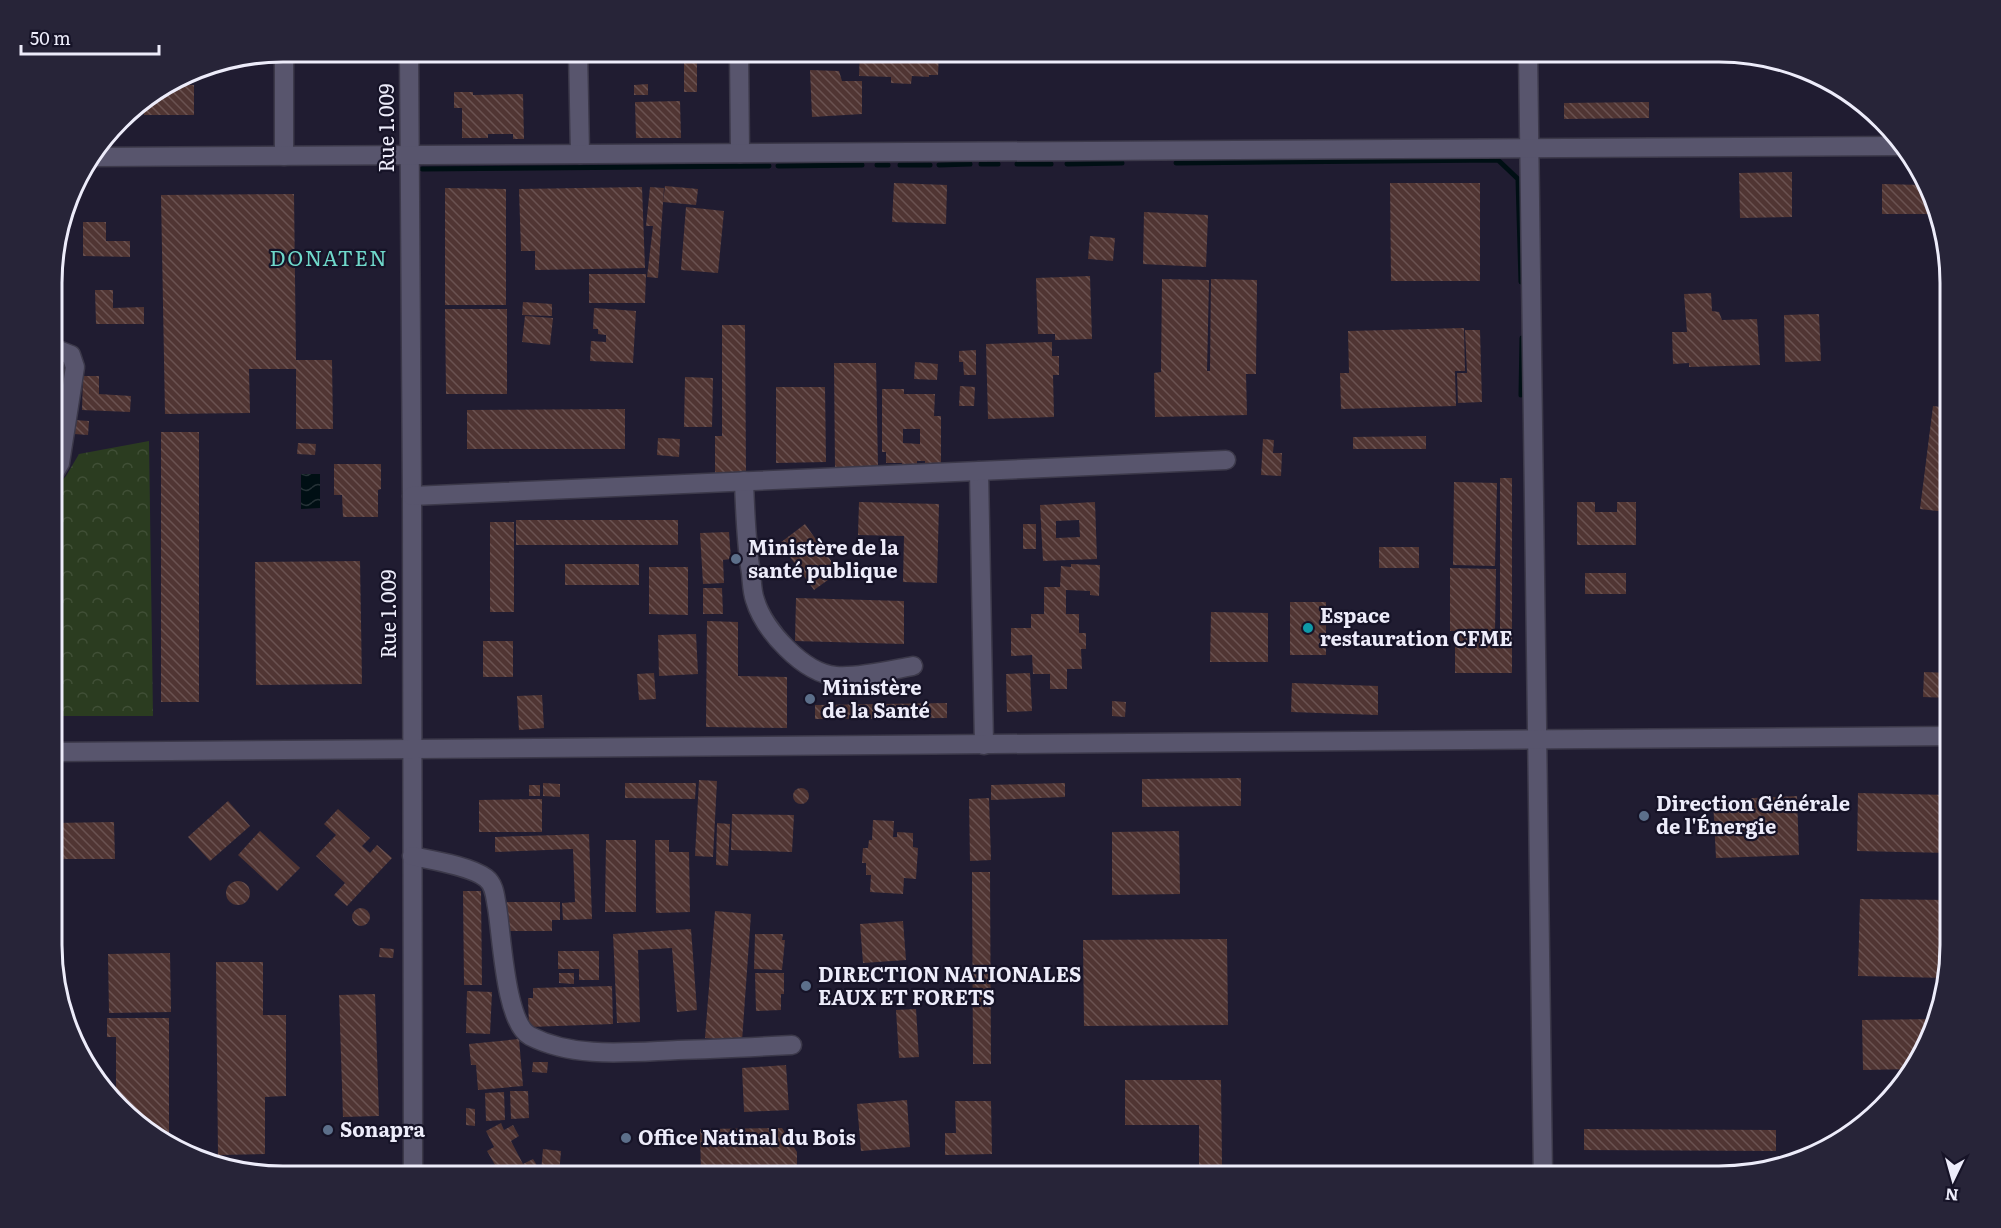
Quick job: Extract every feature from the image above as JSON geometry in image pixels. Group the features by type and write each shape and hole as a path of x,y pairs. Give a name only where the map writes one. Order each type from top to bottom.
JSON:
{"street":[{"path":"284,62 284,156"},
{"name":"Rue 1.009","path":"409,62 413,1166"},
{"path":"578,62 580,154"},
{"path":"739,62 740,153"},
{"path":"1528,62 1543,1166"},
{"path":"101,157 1892,146"},
{"path":"62,352 71,355 75,368 62,450"},
{"path":"412,496 1226,460"},
{"path":"979,471 984,745"},
{"path":"744,481 745,518 755,600 763,616 789,651 812,668 836,676 878,673 913,666"},
{"path":"62,752 1940,736"},
{"path":"412,856 463,868 486,878 493,886 508,991 515,1018 528,1035 562,1048 612,1053 792,1046"}],"green space":[{"path":"149,441 153,716 62,716 62,480 79,454"}],"water":[{"path":"301,474 320,474 320,508 301,509"}],"building":[{"path":"684,62 703,62 697,63 697,92 684,92"},
{"path":"860,62 939,62 938,75 912,76 911,84 891,83 891,77 859,76"},
{"path":"810,70 839,71 842,81 862,81 862,114 812,117"},
{"path":"648,84 648,95 634,95 634,85"},
{"path":"183,85 194,85 194,115 144,115 144,110 172,91"},
{"path":"454,92 473,92 473,95 523,94 524,139 513,139 513,134 488,134 488,138 462,138 462,108 454,108"},
{"path":"680,101 681,138 636,138 635,102"},
{"path":"1649,102 1649,118 1564,119 1564,103"},
{"path":"1792,172 1792,217 1740,218 1739,173"},
{"path":"894,183 947,185 946,224 892,222"},
{"path":"1390,183 1480,183 1480,281 1391,281"},
{"path":"1882,184 1917,185 1929,214 1882,214"},
{"path":"665,186 698,189 696,205 663,202"},
{"path":"642,187 645,268 535,270 535,251 521,251 519,189"},
{"path":"650,187 664,188 658,278 647,277 653,226 646,226"},
{"path":"445,188 506,189 506,305 445,305"},
{"path":"294,194 296,360 332,360 333,429 296,429 296,369 249,369 250,413 165,414 161,195"},
{"path":"686,207 724,211 718,273 681,270"},
{"path":"1144,212 1208,215 1206,267 1143,264"},
{"path":"83,222 106,222 106,241 130,241 130,257 83,256"},
{"path":"1090,236 1115,238 1113,261 1088,259"},
{"path":"589,274 646,274 645,303 589,303"},
{"path":"1090,276 1092,339 1055,340 1055,334 1038,334 1036,278"},
{"path":"1162,279 1209,280 1207,371 1210,371 1211,279 1257,280 1256,374 1246,374 1247,415 1155,417 1154,373 1161,372"},
{"path":"95,290 113,290 113,308 144,307 144,324 96,324"},
{"path":"1711,293 1712,311 1719,312 1722,320 1757,319 1760,365 1689,367 1689,363 1673,364 1672,332 1687,332 1684,294"},
{"path":"523,302 552,304 552,316 522,315"},
{"path":"594,308 636,311 633,363 590,361 591,341 606,342 606,335 598,334 598,329 593,329"},
{"path":"445,309 507,309 507,394 446,394"},
{"path":"1819,314 1821,361 1785,362 1784,315"},
{"path":"525,316 553,318 550,345 522,342"},
{"path":"722,325 745,325 746,475 715,475 715,436 722,436"},
{"path":"1464,328 1465,371 1455,371 1456,406 1341,409 1340,373 1349,373 1348,331"},
{"path":"1465,330 1480,330 1482,402 1458,403 1457,373 1467,373"},
{"path":"1052,342 1052,356 1059,356 1059,375 1053,375 1054,417 988,419 986,344"},
{"path":"976,350 976,375 964,375 963,362 959,362 959,351"},
{"path":"915,362 938,364 937,380 914,379"},
{"path":"834,363 876,363 878,468 835,468"},
{"path":"83,376 99,376 99,394 131,396 130,412 82,410"},
{"path":"685,377 713,378 712,427 684,427"},
{"path":"960,386 975,387 974,406 959,406"},
{"path":"776,387 825,387 826,462 776,463"},
{"path":"882,389 904,389 904,394 935,394 934,416 941,416 941,467 925,467 925,461 917,461 917,471 902,471 902,463 886,463 886,452 882,452","holes":["903,429 920,429 920,444 903,443"]},
{"path":"1933,406 1940,407 1940,511 1920,509"},
{"path":"625,409 625,449 467,449 467,410"},
{"path":"75,420 89,421 88,435 74,434"},
{"path":"161,432 199,432 199,702 161,702"},
{"path":"1426,436 1426,449 1353,449 1353,437"},
{"path":"658,438 680,439 679,457 657,455"},
{"path":"1263,439 1274,440 1273,453 1282,453 1281,476 1261,475"},
{"path":"298,443 316,444 315,455 297,454"},
{"path":"334,464 381,464 378,517 343,517 342,495 334,495"},
{"path":"1500,478 1512,478 1512,673 1455,673 1455,634 1500,634"},
{"path":"1454,482 1497,483 1495,566 1453,565"},
{"path":"859,502 939,504 937,583 903,582 904,536 858,535"},
{"path":"1095,502 1097,559 1043,561 1040,505","holes":["1079,520 1080,537 1056,538 1056,521"]},
{"path":"1577,502 1595,502 1595,512 1617,512 1617,502 1636,502 1636,545 1577,545"},
{"path":"516,520 678,520 678,545 516,545"},
{"path":"490,522 514,522 514,612 490,612"},
{"path":"805,524 839,572 814,590 780,543"},
{"path":"1023,524 1036,524 1036,549 1023,549"},
{"path":"729,532 731,559 723,560 724,583 703,584 700,533"},
{"path":"1379,547 1419,547 1419,568 1379,568"},
{"path":"360,561 362,684 256,685 255,562"},
{"path":"565,564 639,564 639,585 565,585"},
{"path":"1071,564 1100,565 1099,596 1090,595 1090,591 1066,590 1066,614 1079,614 1079,633 1086,633 1086,649 1081,649 1082,669 1067,669 1067,689 1050,689 1050,674 1033,674 1032,655 1011,656 1011,628 1031,628 1031,614 1044,614 1044,587 1060,587 1061,566 1071,567"},
{"path":"649,567 688,567 688,615 649,614"},
{"path":"1450,568 1496,569 1495,631 1450,631"},
{"path":"1585,573 1626,573 1626,594 1585,594"},
{"path":"703,588 722,588 723,614 703,614"},
{"path":"796,598 904,601 904,644 795,641"},
{"name":"Espace restauration CFME","path":"1290,602 1326,602 1326,655 1290,655"},
{"path":"1211,612 1268,613 1268,662 1210,662"},
{"path":"707,621 738,622 738,676 787,677 787,728 706,727"},
{"path":"696,634 698,674 659,676 658,635"},
{"path":"483,641 513,641 513,677 483,677"},
{"path":"1924,672 1940,673 1940,698 1923,697"},
{"path":"654,673 656,699 639,700 637,674"},
{"path":"1030,673 1032,711 1007,712 1006,674"},
{"path":"1292,683 1378,686 1378,715 1291,712"},
{"path":"542,695 544,728 519,730 517,696"},
{"path":"1112,701 1126,702 1125,717 1112,716"},
{"path":"947,703 947,718 815,719 815,705"},
{"path":"1241,778 1241,806 1142,807 1142,779"},
{"path":"699,780 717,781 713,857 695,856"},
{"path":"543,783 560,784 560,797 543,796"},
{"path":"625,783 696,783 695,799 625,798"},
{"path":"1065,783 1065,797 991,800 991,785"},
{"path":"529,785 540,785 540,796 529,796"},
{"path":"798,788 804,788 809,796 807,802 798,804 793,799 793,793"},
{"path":"1858,793 1940,795 1940,853 1857,851"},
{"path":"1797,796 1799,855 1716,858 1713,800"},
{"path":"989,798 991,860 970,861 969,799"},
{"path":"542,799 542,832 479,832 479,800"},
{"path":"228,801 250,826 210,861 188,837"},
{"path":"338,809 370,838 362,846 370,853 377,845 392,858 347,906 334,895 345,883 316,856 336,835 324,824"},
{"path":"732,814 794,815 792,852 731,850"},
{"path":"873,820 894,821 893,837 897,837 897,832 913,833 913,847 918,848 916,879 904,878 903,894 870,892 871,875 866,875 866,863 862,863 863,848 868,848 869,840 872,840"},
{"path":"114,822 115,859 62,859 62,823"},
{"path":"717,823 730,824 728,866 716,865"},
{"path":"260,831 300,868 277,891 238,855"},
{"path":"1179,831 1180,894 1112,895 1112,832"},
{"path":"589,834 592,919 563,920 562,903 575,902 573,849 495,852 495,837"},
{"path":"606,840 636,840 636,912 605,912"},
{"path":"655,840 669,840 669,852 689,852 690,912 656,913"},
{"path":"972,872 990,872 991,1064 973,1064"},
{"path":"238,881 247,884 250,893 247,902 238,905 229,902 226,893 229,884"},
{"path":"463,891 481,891 482,985 464,985"},
{"path":"1860,899 1940,900 1937,978 1858,976"},
{"path":"507,902 560,902 560,920 552,920 552,931 508,931"},
{"path":"361,908 367,911 370,917 367,923 361,926 355,923 352,917 355,911"},
{"path":"715,911 751,914 742,1041 705,1038"},
{"path":"903,921 906,960 863,963 860,924"},
{"path":"691,929 697,1010 677,1012 672,948 638,950 640,1022 617,1023 613,934"},
{"path":"755,934 783,934 782,940 785,940 782,970 754,969"},
{"path":"1227,939 1228,1025 1084,1026 1083,940"},
{"path":"380,948 394,949 393,958 379,957"},
{"path":"558,951 599,951 599,980 579,980 579,969 558,969"},
{"path":"170,953 171,1012 109,1013 108,954"},
{"path":"216,962 263,962 263,1015 286,1015 286,1096 265,1097 265,1154 218,1155"},
{"path":"62,967 65,967 65,986"},
{"path":"559,973 574,973 574,984 559,983"},
{"path":"755,973 784,973 781,1010 756,1011"},
{"path":"612,986 613,1024 529,1027 528,998 533,998 533,988"},
{"path":"467,991 492,992 490,1034 466,1033"},
{"path":"375,994 379,1116 343,1117 339,995"},
{"path":"916,1009 919,1057 899,1058 896,1010"},
{"path":"107,1018 169,1018 169,1135 137,1112 116,1091 116,1037 107,1037"},
{"path":"1927,1019 1917,1043 1901,1069 1863,1070 1862,1020"},
{"path":"519,1039 523,1086 478,1090 476,1065 471,1065 469,1044"},
{"path":"533,1062 548,1062 547,1073 532,1072"},
{"path":"786,1065 789,1110 744,1112 742,1068"},
{"path":"1125,1080 1221,1080 1222,1165 1199,1166 1199,1125 1125,1125"},
{"path":"510,1091 528,1091 529,1118 511,1119"},
{"path":"504,1092 505,1120 486,1121 485,1093"},
{"path":"907,1100 910,1147 861,1151 857,1104"},
{"path":"955,1101 991,1101 992,1154 945,1155 945,1133 956,1133"},
{"path":"466,1108 475,1109 475,1126 466,1125"},
{"path":"501,1123 504,1130 513,1125 519,1136 511,1141 523,1164 533,1159 537,1166 496,1166 487,1151 494,1147 486,1131"},
{"path":"782,1128 797,1152 797,1166 701,1166 700,1129"},
{"path":"1584,1129 1776,1130 1776,1151 1584,1150"},
{"path":"543,1149 561,1151 560,1166 542,1166"}],"waterway":[{"path":"1176,163 1498,160 1518,179 1521,282"},
{"path":"1067,164 1122,163"},
{"path":"939,165 970,164"},
{"path":"981,164 998,164"},
{"path":"1017,164 1051,164"},
{"path":"778,166 862,165"},
{"path":"877,165 888,165"},
{"path":"900,165 930,165"},
{"path":"422,169 769,166"},
{"path":"1521,395 1522,338"}],"place":[{"name":"Ministère de la santé publique","path":"736,559"},
{"name":"Espace restauration CFME","path":"1308,628"},
{"name":"Ministère de la Santé","path":"810,699"},
{"name":"Direction Générale de l'Énergie","path":"1644,816"},
{"name":"DIRECTION NATIONALES EAUX ET FORETS","path":"806,986"},
{"name":"Sonapra","path":"328,1130"},
{"name":"Office Natinal du Bois","path":"626,1138"}],"district":[{"name":"DONATEN","path":"329,259"}]}
